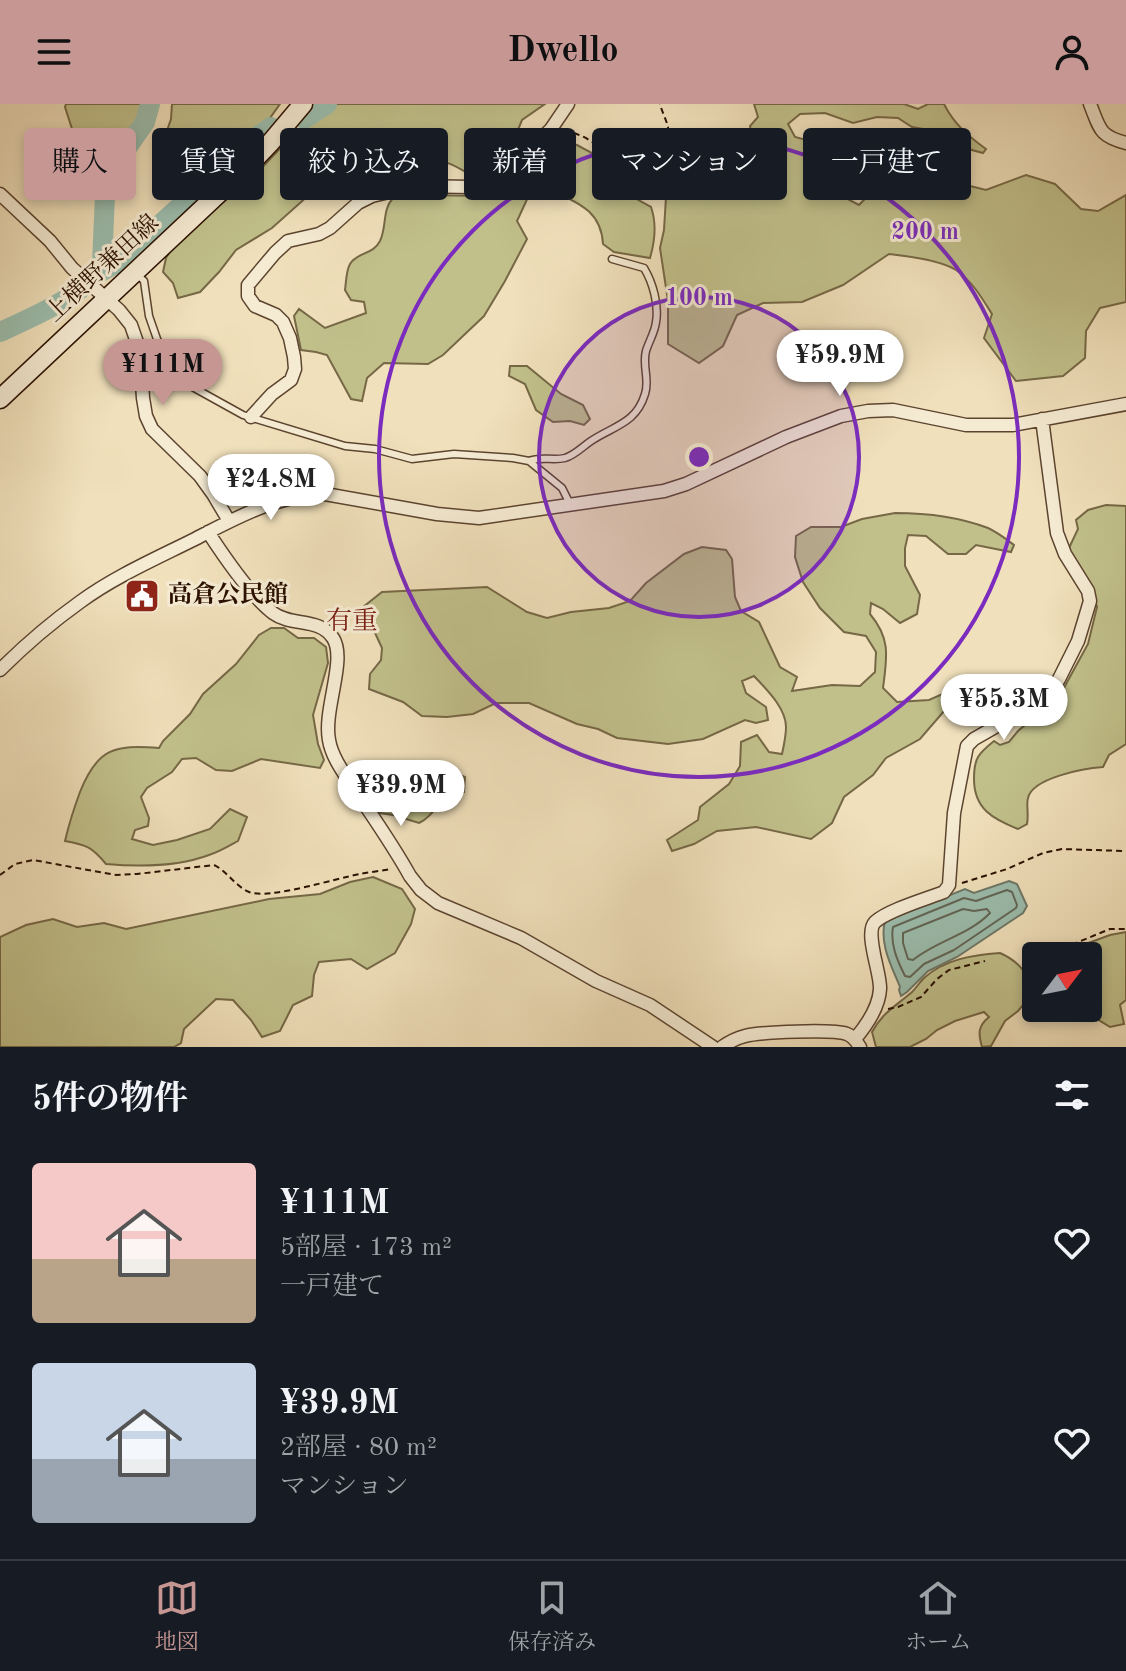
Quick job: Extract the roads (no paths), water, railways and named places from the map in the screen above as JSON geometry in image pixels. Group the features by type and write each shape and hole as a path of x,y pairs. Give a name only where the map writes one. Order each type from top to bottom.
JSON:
{"main road":[{"name":"上横野兼田線","path":"0,399 100,292 135,272 261,153 303,104"}],"street":[{"path":"251,417 272,394 291,380 295,369 290,338 283,322 276,315 255,306 248,296 248,285 275,253 288,241 319,234 330,228 358,203 372,196 414,186 471,187 493,182 551,129 568,104"},
{"path":"1090,104 1103,134 1126,143"},
{"path":"0,194 131,325 140,351 145,407 152,429 200,476 229,521"},
{"path":"0,670 82,600 139,567 229,521 271,503 306,494 325,494 479,518 664,491 686,484 786,437 841,416 868,411 893,410 966,425 1013,425 1126,404"},
{"path":"722,1047 741,1036 760,1033 836,1032 847,1034 858,1043 875,1009 880,991 871,927 891,913 944,892 949,885 954,813 967,746 1032,706 1052,690 1059,679 1078,641 1090,601 1088,591 1065,554 1057,533 1042,419"},
{"path":"208,532 262,603 274,614 285,620 320,626 334,640 338,657 327,724 329,742 346,777 421,890 438,903 521,938 596,981 650,1005 713,1047"}],"lane":[{"path":"529,461 571,456 593,440 616,429 642,403 647,389 646,352 657,320 650,278 644,268 612,259"},
{"path":"135,272 144,281 149,316 169,363 187,384 243,415 345,446 375,449 412,459 454,454 529,461 562,488 570,504"}],"water":[{"path":"1009,881 1017,884 1027,906 1023,913 957,957 928,971 901,996 885,947 885,921 965,889 974,893"}],"waterway":[{"path":"0,332 57,304 96,275 102,264 105,195 115,165 145,122 150,104"},
{"path":"304,119 327,104"},
{"path":"99,273 131,251 271,127"}],"place":[{"name":"高倉公民館","path":"142,596"}],"district":[{"name":"有重","path":"352,622"}]}
